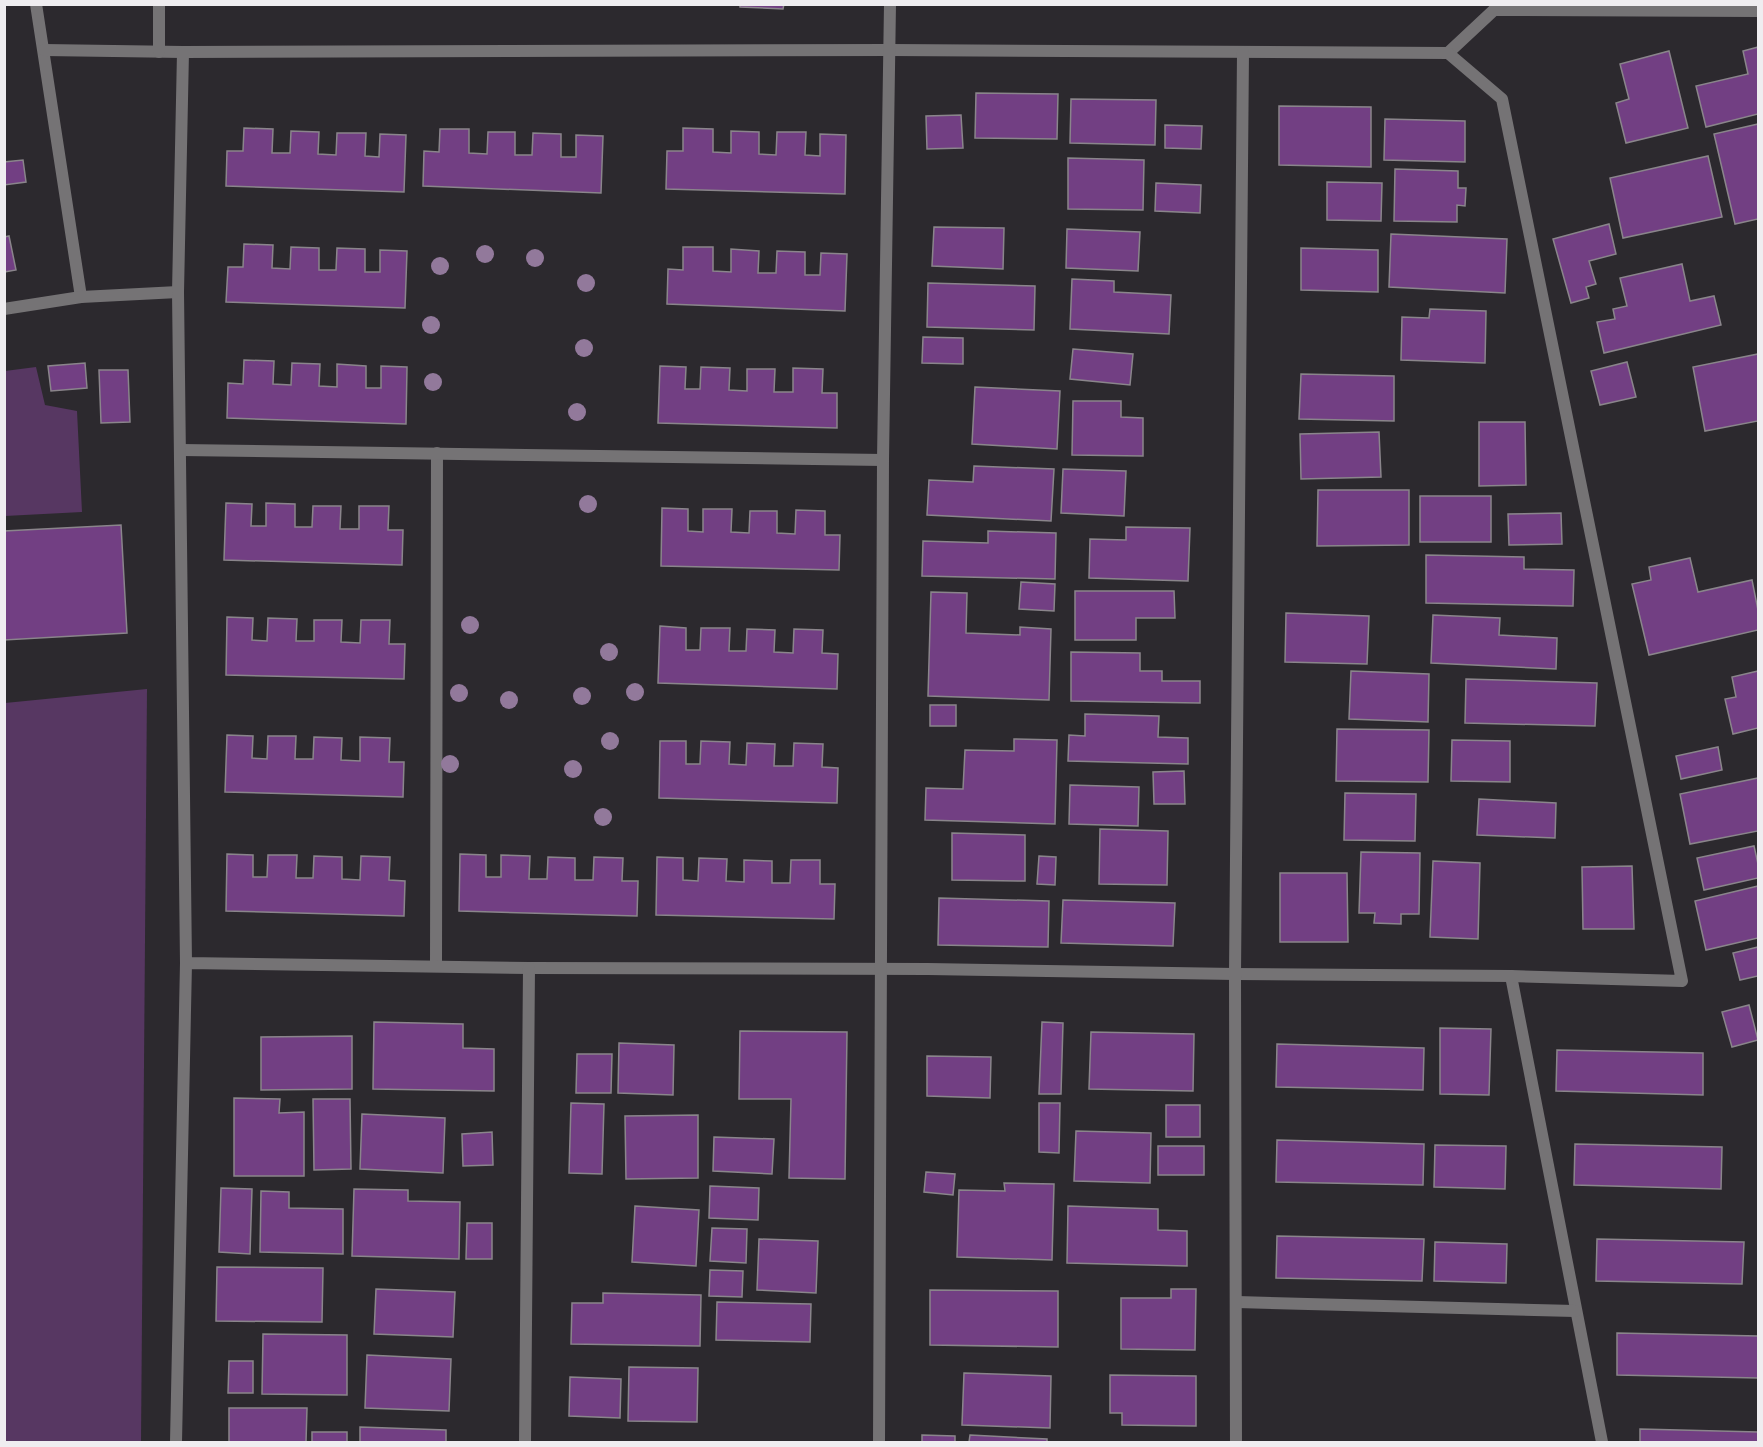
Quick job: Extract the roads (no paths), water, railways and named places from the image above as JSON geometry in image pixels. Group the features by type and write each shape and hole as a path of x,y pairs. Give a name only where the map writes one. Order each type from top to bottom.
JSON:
{"street":[{"path":"36,4 81,297"},
{"path":"159,4 159,52"},
{"path":"879,1443 883,460 890,4"},
{"path":"1448,53 1494,10 1758,10"},
{"path":"44,50 159,52 890,50 1448,53 1502,99 1682,981 1511,976 186,963"},
{"path":"176,1443 186,963 178,292 183,52"},
{"path":"1236,1443 1235,975 1243,52"},
{"path":"4,309 81,297 178,292"},
{"path":"181,450 883,460"},
{"path":"436,453 436,966"},
{"path":"525,1443 529,968"},
{"path":"1511,976 1602,1443"},
{"path":"1237,1302 1575,1311"}]}
